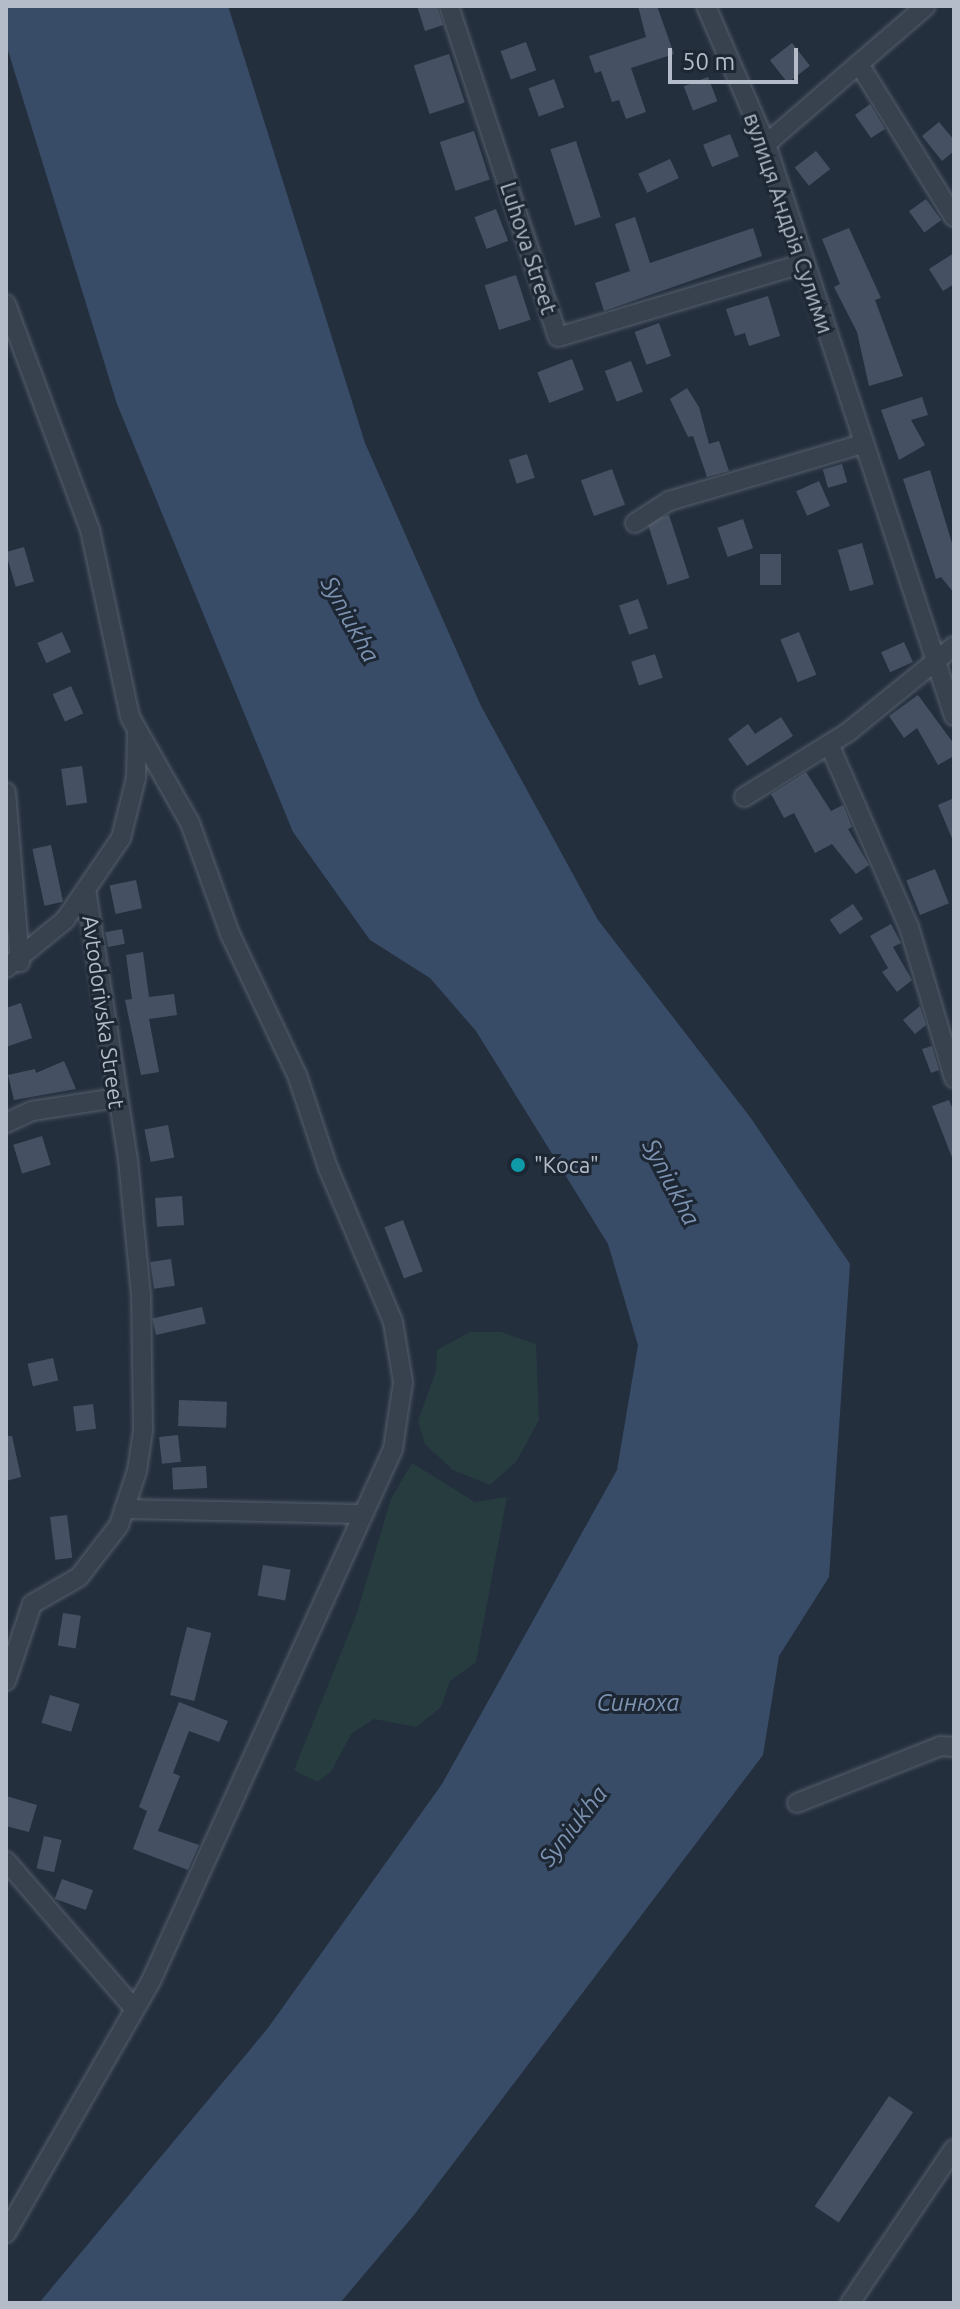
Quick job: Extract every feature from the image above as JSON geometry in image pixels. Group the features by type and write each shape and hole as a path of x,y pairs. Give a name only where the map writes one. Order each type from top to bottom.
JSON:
{"street":[{"name":"Luhova Street","path":"449,6 558,337 804,263"},
{"name":"вулиця Андрія Сулими","path":"706,6 766,144 934,663 954,716"},
{"path":"766,144 926,6"},
{"path":"859,64 954,217"},
{"name":"Avtodorivska Street","path":"6,304 90,530 137,729 136,778 121,838 86,890 128,1160 141,1295 143,1431 119,1525 79,1577 32,1604 8,1672"},
{"path":"635,523 669,501 863,444"},
{"path":"744,797 829,744 954,646"},
{"path":"6,2233 134,2008 177,1924 360,1514 393,1449 403,1382 393,1322 328,1168 297,1075 230,934 190,823 137,729"},
{"path":"829,744 909,927 954,1078"},
{"path":"6,792 13,965"},
{"path":"13,965 65,920 86,890"},
{"path":"6,1123 32,1111 116,1098"},
{"path":"124,1509 360,1514"},
{"path":"797,1803 941,1746 954,1747"},
{"path":"6,1861 134,2008"},
{"path":"850,2303 954,2149"}],"green space":[{"path":"470,1332 501,1332 536,1344 539,1420 516,1462 490,1485 453,1470 425,1444 418,1421 436,1371 437,1350"},
{"path":"412,1463 475,1502 507,1497 476,1662 450,1681 441,1707 416,1727 374,1719 351,1734 331,1772 317,1782 294,1770 357,1613 391,1499"}],"water":[{"name":"Синюха","path":"6,6 228,6 365,443 481,706 598,920 750,1117 850,1264 829,1577 779,1656 763,1755 414,2215 340,2303 39,2303 268,2028 442,1784 617,1470 638,1345 608,1244 476,1031 430,978 370,940 293,832 117,404 6,44"}],"building":[{"path":"417,6 437,6 443,25 425,31"},
{"path":"638,6 657,6 674,54 631,68 646,112 626,119 619,100 612,102 601,71 595,73 589,56 646,37"},
{"path":"526,42 536,70 511,79 501,51"},
{"path":"792,43 810,66 788,83 770,60"},
{"path":"449,54 465,103 430,114 414,65"},
{"path":"708,77 717,101 693,111 684,86"},
{"path":"554,79 564,107 539,116 529,88"},
{"path":"870,104 885,129 871,138 855,115"},
{"path":"939,122 954,140 954,151 942,161 922,136"},
{"path":"474,131 490,180 456,191 440,142"},
{"path":"730,134 739,156 712,167 703,145"},
{"path":"576,141 601,217 575,225 550,149"},
{"path":"816,151 830,169 809,186 795,168"},
{"path":"670,159 679,178 647,193 638,174"},
{"path":"926,199 941,220 924,232 909,211"},
{"path":"496,209 508,241 487,249 475,217"},
{"path":"635,217 650,263 753,228 762,256 604,311 595,283 630,271 615,224"},
{"path":"849,228 881,298 875,300 903,376 869,386 857,332 834,287 840,284 822,239"},
{"path":"954,253 954,284 943,291 929,269"},
{"path":"516,275 531,320 499,330 485,285"},
{"path":"768,296 780,336 749,346 745,333 735,336 726,309"},
{"path":"659,323 671,356 647,365 635,332"},
{"path":"572,359 584,390 549,403 537,372"},
{"path":"631,361 643,392 617,402 605,371"},
{"path":"687,388 699,407 709,444 719,441 729,471 707,477 693,436 688,437 670,399"},
{"path":"922,397 928,415 911,420 925,445 899,460 881,410"},
{"path":"527,454 535,478 517,484 509,460"},
{"path":"842,464 847,482 828,488 823,470"},
{"path":"612,469 625,505 594,516 581,480"},
{"path":"930,470 954,550 954,593 941,577 936,579 903,479"},
{"path":"819,481 830,506 807,516 796,491"},
{"path":"669,515 689,578 668,585 647,522"},
{"path":"743,519 753,548 728,557 717,528"},
{"path":"862,543 874,584 850,591 838,550"},
{"path":"24,547 34,582 16,587 6,552"},
{"path":"760,554 781,554 781,585 760,585"},
{"path":"638,599 648,628 629,635 619,606"},
{"path":"62,632 71,652 46,663 37,643"},
{"path":"799,632 816,675 798,682 780,639"},
{"path":"904,642 913,662 890,672 881,652"},
{"path":"655,654 663,678 639,686 631,662"},
{"path":"71,686 83,713 65,722 53,694"},
{"path":"918,695 954,744 954,756 938,765 917,728 904,738 889,716"},
{"path":"781,717 793,736 747,766 728,739 748,724 755,734"},
{"path":"82,766 87,803 66,806 61,769"},
{"path":"806,772 831,811 843,805 852,827 848,829 869,865 856,874 832,844 815,853 794,813 784,818 771,794"},
{"path":"954,798 954,843 938,805"},
{"path":"51,845 63,902 44,906 32,849"},
{"path":"935,869 949,903 920,915 906,881"},
{"path":"136,880 142,908 116,914 110,886"},
{"path":"853,904 863,919 840,935 830,920"},
{"path":"891,924 901,943 893,947 912,980 897,992 882,972 888,968 870,936"},
{"path":"122,929 125,944 108,947 105,932"},
{"path":"143,952 149,997 174,994 177,1015 149,1019 159,1072 141,1075 125,1000 132,999 126,955"},
{"path":"21,1003 32,1038 6,1047 6,1008"},
{"path":"920,1006 926,1025 915,1034 903,1020"},
{"path":"932,1046 939,1070 931,1073 922,1049"},
{"path":"64,1061 76,1089 14,1100 8,1075 35,1069 36,1073"},
{"path":"949,1100 954,1112 953,1160 932,1106"},
{"path":"168,1125 174,1157 151,1162 144,1130"},
{"path":"42,1136 51,1165 22,1173 13,1145"},
{"path":"182,1196 184,1225 157,1227 155,1198"},
{"path":"403,1220 423,1271 404,1279 384,1227"},
{"path":"171,1259 175,1286 154,1289 150,1262"},
{"path":"202,1307 206,1324 156,1335 152,1318"},
{"path":"53,1358 58,1380 33,1386 28,1364"},
{"path":"179,1400 227,1402 226,1428 178,1426"},
{"path":"93,1404 96,1429 76,1431 73,1406"},
{"path":"178,1435 181,1462 162,1464 159,1437"},
{"path":"6,1436 12,1436 21,1477 6,1481"},
{"path":"206,1466 207,1488 173,1490 172,1468"},
{"path":"67,1515 72,1558 55,1560 50,1517"},
{"path":"263,1565 291,1570 285,1600 258,1596"},
{"path":"63,1613 81,1616 76,1648 58,1646"},
{"path":"187,1627 211,1633 194,1701 170,1695"},
{"path":"50,1695 80,1704 71,1732 42,1723"},
{"path":"179,1702 228,1721 219,1742 189,1731 173,1773 180,1776 158,1831 199,1845 188,1870 133,1849 147,1811 139,1807"},
{"path":"6,1796 37,1805 29,1832 6,1826"},
{"path":"44,1836 62,1840 54,1872 37,1868"},
{"path":"62,1879 93,1890 86,1910 55,1899"},
{"path":"889,2096 913,2112 839,2222 815,2206"}],"place":[{"name":"\"Коса\"","path":"518,1165"}],"water label":[{"name":"Syniukha","path":"350,619"},
{"name":"Syniukha","path":"671,1182"},
{"name":"Syniukha","path":"573,1826"}]}
